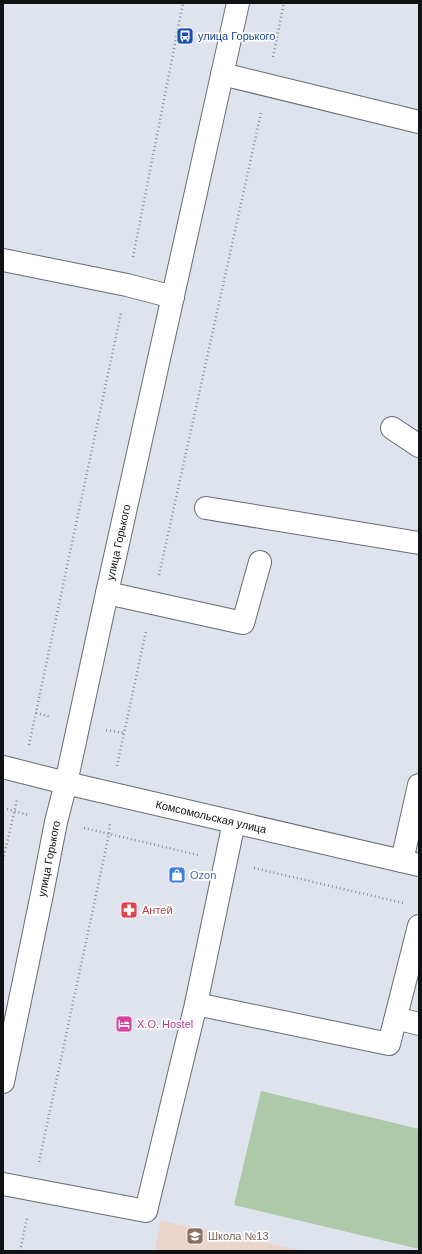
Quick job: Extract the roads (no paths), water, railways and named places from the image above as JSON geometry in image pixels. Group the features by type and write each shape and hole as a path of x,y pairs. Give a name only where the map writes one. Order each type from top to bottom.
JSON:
{"street":[{"name":"улица Горького","path":"3,1082 56,822 66,784 238,3"},
{"path":"222,74 419,122"},
{"path":"3,260 127,285 173,297"},
{"path":"392,428 419,446"},
{"path":"206,508 419,544"},
{"path":"107,593 243,623 260,562"},
{"name":"Комсомольская улица","path":"13,770 66,784 410,863"},
{"path":"410,863 419,785"},
{"path":"3,1184 146,1211 196,1004 234,822"},
{"path":"196,1004 389,1044 419,926"},
{"path":"396,1018 419,1024"}],"place":[{"name":"улица Горького","path":"185,36"},
{"name":"Ozon","path":"177,875"},
{"name":"Антей","path":"129,910"},
{"name":"X.O. Hostel","path":"124,1024"},
{"name":"Школа №13","path":"195,1236"}]}
